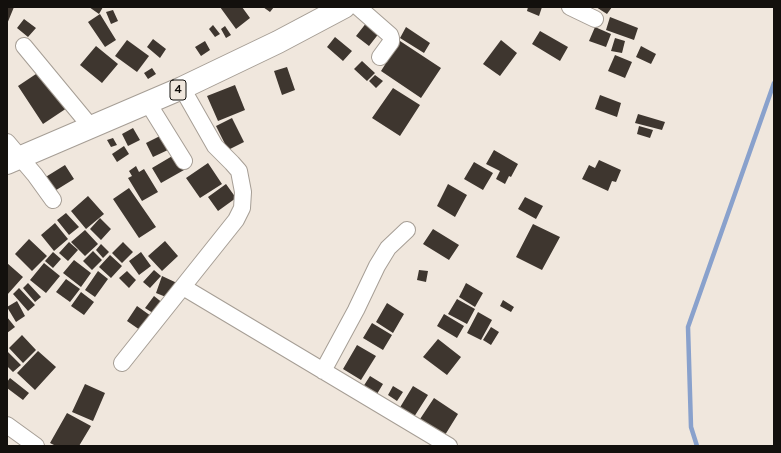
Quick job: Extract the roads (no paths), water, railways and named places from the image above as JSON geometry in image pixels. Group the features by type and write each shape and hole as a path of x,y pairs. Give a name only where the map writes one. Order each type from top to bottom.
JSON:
{"highway":[{"name":"4","path":"11,154 91,127 182,88 278,42 344,7"}],"street":[{"path":"358,7 390,35 391,42 380,57"},
{"path":"570,7 595,19"},
{"path":"24,46 91,127"},
{"path":"122,363 236,220 242,208 243,192 239,171 232,162 214,146 182,88"},
{"path":"148,103 184,161"},
{"path":"11,154 53,200"},
{"path":"323,371 356,310 377,266 388,248 406,230"},
{"path":"183,287 450,446"},
{"path":"7,425 36,446"}],"waterway":[{"path":"697,446 691,427 688,327 774,83"}]}
